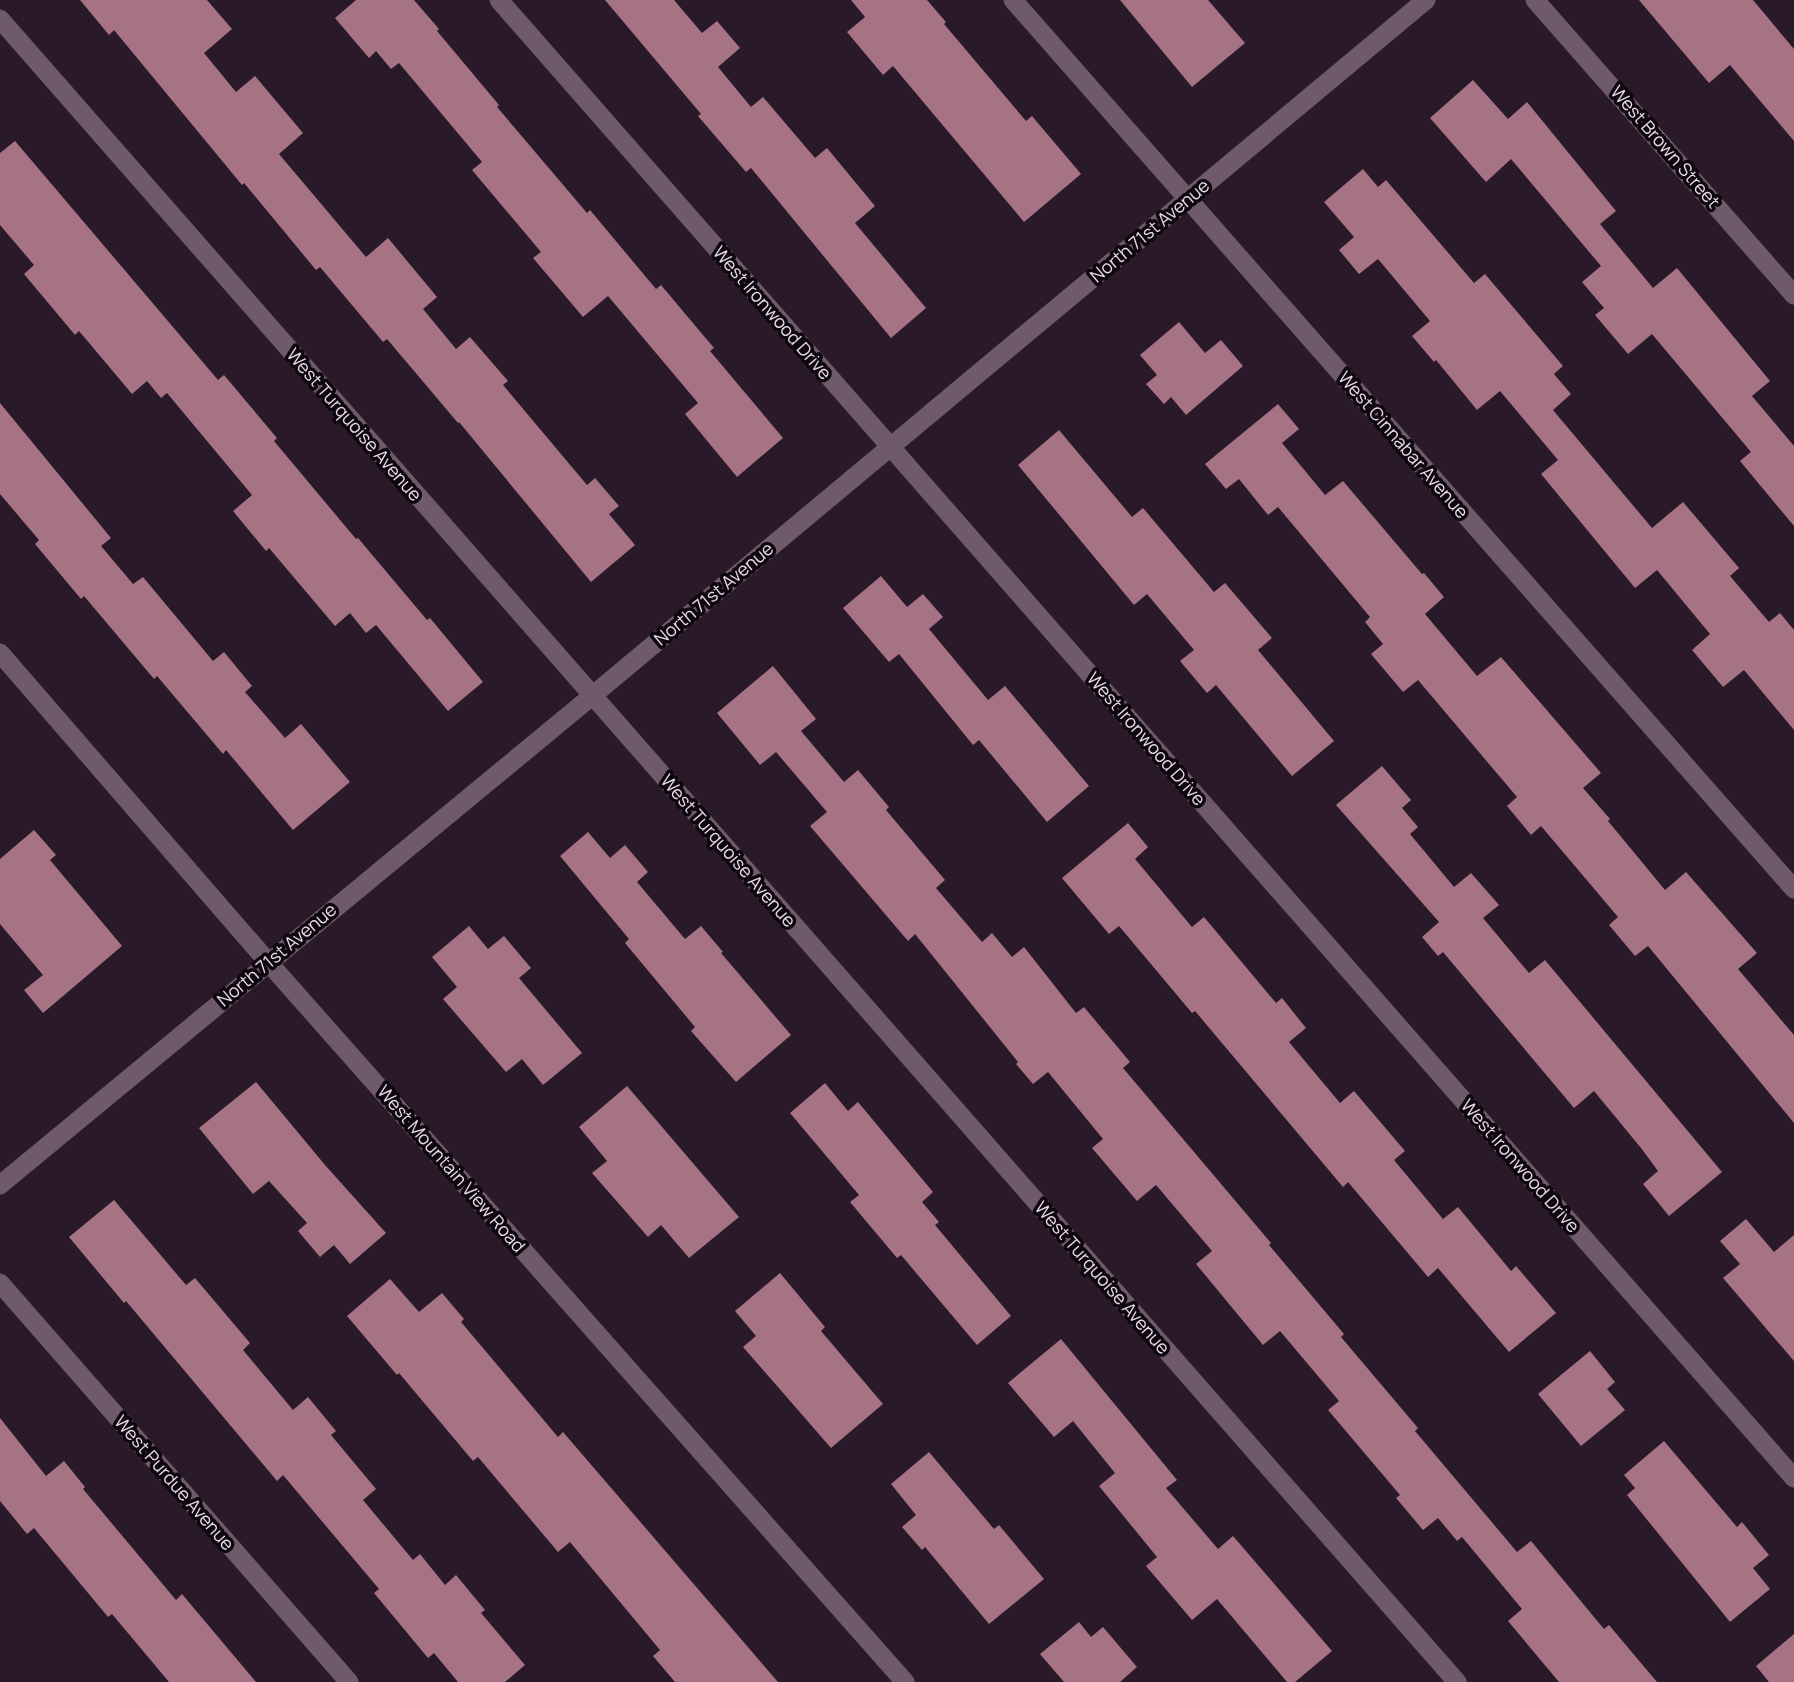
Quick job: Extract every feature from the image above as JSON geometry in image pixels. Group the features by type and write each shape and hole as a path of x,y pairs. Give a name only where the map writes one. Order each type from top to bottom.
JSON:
{"street":[{"name":"West Ironwood Drive","path":"499,0 1794,1478"},
{"name":"West Cinnabar Avenue","path":"1013,0 1794,889"},
{"name":"North 71st Avenue","path":"0,1185 1188,201 1426,0"},
{"name":"West Brown Street","path":"1535,0 1794,295"},
{"name":"West Turquoise Avenue","path":"0,19 1457,1682"},
{"name":"West Mountain View Road","path":"0,653 268,962 905,1682"},
{"name":"West Purdue Avenue","path":"0,1283 349,1682"}],"building":[{"path":"80,0 207,0 232,29 204,53 236,92 255,76 303,133 279,154 366,257 388,238 437,297 423,309 456,349 470,337 508,381 503,385 587,485 595,478 619,506 609,514 635,545 591,582 387,339 383,342 320,267 316,270 114,30 109,35"},
{"path":"356,0 414,0 499,105 497,107 587,213 590,210 656,289 661,285 714,348 710,351 783,438 737,477 685,414 698,403 608,296 583,317 533,258 541,252 472,170 482,162 399,63 391,69 376,51 369,58 335,18"},
{"path":"605,0 674,0 702,33 717,21 740,48 718,67 751,107 763,97 815,158 827,148 875,206 855,223 926,308 891,338 751,168 746,172 698,116 701,114"},
{"path":"851,0 927,0 1026,121 1032,116 1081,174 1024,222 893,66 883,75 847,32 865,17"},
{"path":"1120,0 1208,0 1245,43 1192,87"},
{"path":"1639,0 1753,0 1794,49 1794,141 1730,65 1709,83"},
{"path":"1473,80 1508,119 1527,102 1616,211 1600,224 1653,288 1677,268 1770,381 1752,396 1794,446 1794,526 1740,461 1751,452 1652,334 1628,354 1595,315 1604,308 1582,282 1601,266 1511,159 1486,182 1430,118"},
{"path":"15,141 218,380 224,375 277,438 274,441 356,539 358,538 427,620 430,618 483,682 448,711 376,625 366,633 350,613 335,626 269,548 266,551 233,511 252,495 167,393 161,398 147,381 132,394 79,331 75,335 24,274 34,265 0,225 0,153"},
{"path":"1363,169 1378,187 1386,180 1474,283 1485,274 1563,366 1554,374 1571,394 1553,410 1652,528 1683,502 1739,568 1730,576 1769,622 1780,613 1794,630 1794,730 1744,670 1723,687 1692,650 1710,634 1657,570 1635,588 1541,474 1558,460 1500,391 1477,410 1436,360 1434,362 1412,336 1430,321 1378,259 1359,274 1339,250 1354,237 1324,202"},
{"path":"1179,322 1205,353 1221,340 1243,366 1186,415 1171,397 1164,404 1146,384 1157,375 1140,355"},
{"path":"0,403 111,538 101,546 133,584 143,577 213,661 224,652 252,686 245,692 285,738 301,724 350,782 293,830 226,750 223,754 157,676 154,679 84,596 81,599 35,544 39,540 0,494"},
{"path":"1278,404 1299,429 1282,443 1325,495 1343,481 1444,597 1425,614 1477,676 1501,657 1601,773 1583,788 1665,890 1686,872 1757,953 1738,969 1794,1035 1794,1123 1648,946 1635,956 1609,925 1618,917 1541,826 1531,835 1507,806 1517,797 1418,680 1403,692 1371,654 1383,644 1365,622 1370,617 1278,507 1268,515 1239,479 1226,489 1205,464"},
{"path":"1059,430 1132,517 1143,508 1214,592 1225,583 1272,638 1258,650 1334,741 1292,776 1216,685 1207,693 1180,661 1194,650 1147,594 1134,605 1018,465"},
{"path":"881,576 907,607 923,594 943,617 929,629 988,700 1005,686 1089,786 1047,822 979,740 973,745 899,654 889,662 843,608"},
{"path":"773,666 816,719 801,731 844,782 858,770 889,807 886,810 945,880 936,888 982,942 992,933 1012,957 1024,947 1076,1013 1084,1007 1130,1062 1123,1068 1271,1243 1269,1245 1344,1334 1341,1337 1418,1428 1415,1431 1517,1552 1531,1541 1604,1629 1609,1625 1657,1682 1559,1682 1508,1621 1522,1609 1462,1537 1457,1541 1438,1518 1423,1530 1396,1498 1400,1495 1328,1410 1339,1401 1280,1331 1263,1345 1196,1264 1212,1251 1156,1185 1137,1201 1092,1148 1103,1139 1048,1072 1033,1084 915,934 908,941 810,826 827,812 776,752 760,765 717,713"},
{"path":"1382,766 1411,800 1402,808 1418,827 1410,834 1454,887 1471,873 1499,905 1483,918 1529,973 1545,960 1722,1172 1669,1216 1643,1184 1658,1171 1641,1148 1594,1091 1574,1108 1443,952 1438,956 1422,937 1439,922 1336,805"},
{"path":"1128,823 1148,847 1135,859 1192,927 1204,917 1276,1003 1282,998 1306,1028 1289,1042 1340,1103 1354,1091 1405,1151 1394,1160 1443,1219 1458,1207 1511,1271 1516,1266 1556,1313 1509,1352 1438,1268 1428,1277 1348,1182 1343,1187 1195,1011 1192,1013 1119,926 1109,934 1062,878"},
{"path":"34,830 56,855 50,860 122,946 43,1013 24,990 43,975 0,924 0,859"},
{"path":"588,832 610,858 625,845 648,872 637,882 685,939 701,926 791,1035 736,1082 691,1031 695,1027 625,943 629,939 560,856"},
{"path":"469,926 488,949 504,936 531,968 519,978 582,1053 543,1085 522,1059 506,1072 443,999 457,987 432,957"},
{"path":"256,1082 386,1233 350,1264 334,1245 320,1257 298,1231 307,1223 269,1181 253,1194 199,1128"},
{"path":"825,1083 848,1111 858,1102 933,1192 922,1202 939,1222 935,1225 1011,1316 977,1345 901,1255 897,1258 850,1202 859,1195 790,1113"},
{"path":"627,1086 739,1217 689,1258 661,1225 648,1237 592,1173 607,1161 579,1127"},
{"path":"114,1200 186,1285 195,1278 250,1343 243,1350 293,1410 308,1397 336,1431 331,1435 376,1489 363,1500 413,1560 420,1554 445,1585 456,1575 485,1610 481,1613 525,1665 505,1682 458,1682 434,1653 428,1658 374,1593 379,1589 283,1475 277,1481 69,1237"},
{"path":"1746,1219 1774,1252 1794,1235 1794,1361 1723,1278 1740,1264 1720,1241"},
{"path":"780,1273 825,1327 821,1331 883,1404 831,1448 743,1347 756,1336 735,1311"},
{"path":"390,1279 419,1312 442,1293 464,1319 461,1322 558,1437 563,1432 778,1682 675,1682 653,1656 660,1650 570,1542 558,1552 478,1457 473,1461 347,1316"},
{"path":"1061,1339 1177,1480 1166,1488 1218,1549 1233,1536 1332,1651 1295,1682 1287,1682 1217,1599 1192,1620 1146,1566 1157,1557 1099,1486 1115,1473 1073,1421 1054,1437 1008,1383"},
{"path":"1590,1351 1615,1382 1607,1389 1625,1410 1581,1446 1538,1394"},
{"path":"0,1418 46,1476 64,1461 85,1487 83,1489 176,1600 182,1594 256,1682 169,1682 112,1614 108,1617 34,1528 27,1534 0,1501"},
{"path":"1664,1441 1737,1527 1742,1522 1769,1555 1753,1568 1770,1589 1730,1622 1627,1495 1635,1488 1624,1475"},
{"path":"929,1452 994,1529 999,1525 1044,1579 989,1624 925,1547 922,1550 902,1527 916,1515 891,1484"},
{"path":"1079,1622 1091,1637 1103,1627 1137,1667 1120,1682 1064,1682 1040,1654"},
{"path":"1794,1634 1794,1682 1769,1682 1756,1666"}]}
